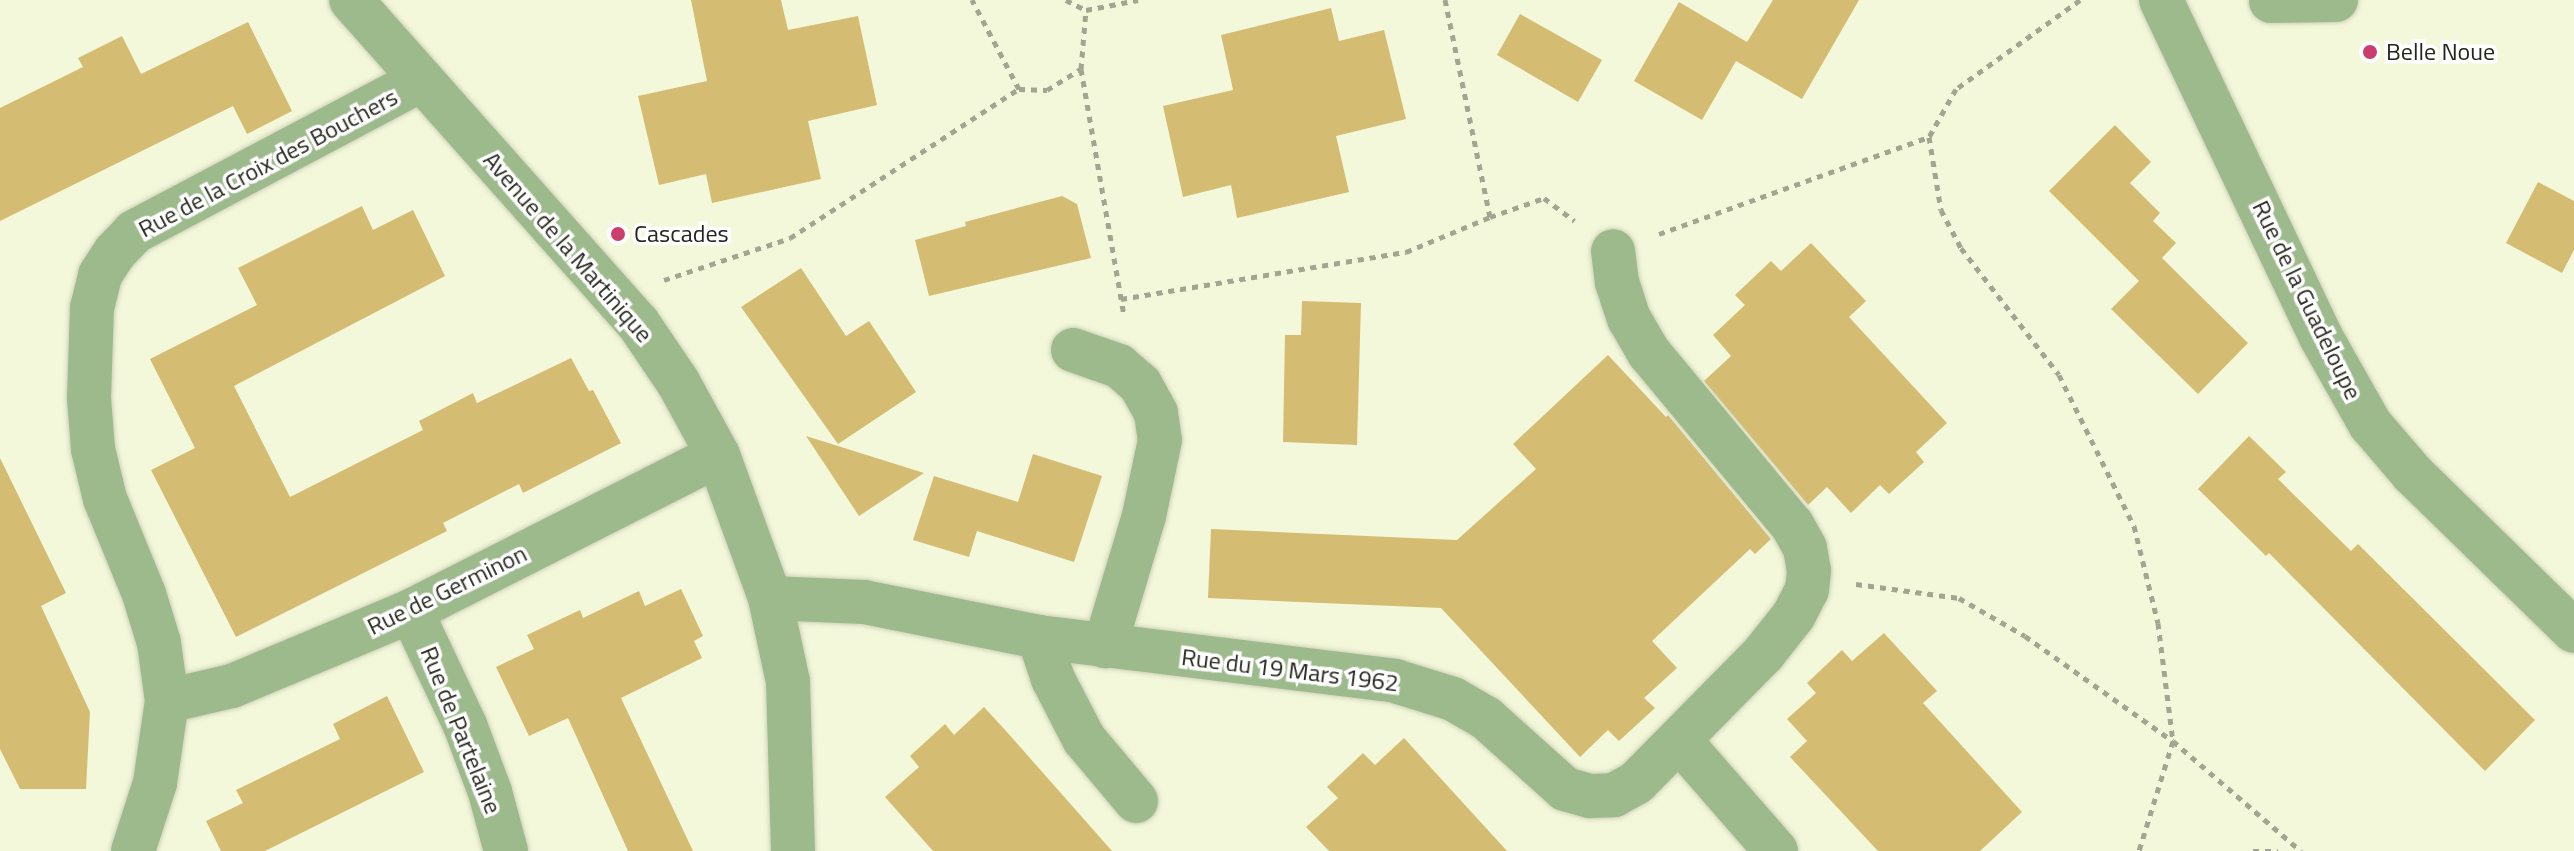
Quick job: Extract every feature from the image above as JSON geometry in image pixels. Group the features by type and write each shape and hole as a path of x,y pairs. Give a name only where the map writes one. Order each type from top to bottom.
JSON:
{"street":[{"name":"Avenue de la Martinique","path":"351,0 615,297 678,382 718,455 770,598 788,682 793,851"},
{"name":"Rue de la Guadeloupe","path":"2161,0 2321,337 2370,424 2412,473 2574,631"},
{"path":"2271,1 2336,0"},
{"name":"Rue de la Croix des Bouchers","path":"133,851 155,783 167,701 159,643 144,594 105,499 93,449 89,398 92,308 100,275 115,252 134,232 421,80"},
{"path":"1613,251 1617,283 1629,319 1649,353 1792,525 1805,548 1809,571"},
{"path":"1073,350 1119,366 1135,380 1156,413 1160,440 1144,516 1105,646"},
{"name":"Rue de Germinon","path":"167,701 232,686 411,611 718,455"},
{"name":"Rue du 19 Mars 1962","path":"770,598 864,602 1039,637 1395,681 1453,699 1486,718 1565,789 1590,796 1614,795 1637,782 1680,741 1764,653 1794,615 1807,590 1809,571"},
{"name":"Rue de Partelaine","path":"411,611 465,725 490,792 506,851"},
{"path":"1039,637 1053,679 1084,739 1136,801"},
{"path":"1680,741 1776,851"}],"path":[{"path":"972,0 1019,89"},
{"path":"1066,0 1086,10 1138,0"},
{"path":"1445,0 1490,217"},
{"path":"2080,0 1956,89 1929,137 1941,210 1961,248 2010,307 2059,375 2134,526 2158,623 2173,741 2139,851"},
{"path":"1086,10 1081,69 1135,380"},
{"path":"615,297 790,238 1019,89 1047,90 1081,69"},
{"path":"1121,299 1406,252 1544,198 1613,251 1929,137"},
{"path":"1809,571 1875,589 1917,591 1959,598 2025,636 2173,741 2301,851"},
{"path":"2253,851 2278,851"}],"building":[{"path":"691,0 781,0 788,30 858,16 877,105 808,121 821,179 712,203 706,174 659,185 638,96 707,81"},
{"path":"1773,0 1859,0 1802,99 1736,61 1702,120 1634,81 1679,2 1747,42"},
{"path":"1331,8 1339,41 1384,30 1406,119 1336,136 1349,192 1237,218 1231,185 1183,197 1163,106 1233,90 1221,35"},
{"path":"1520,14 1602,60 1578,102 1497,55"},
{"path":"248,22 292,111 247,134 233,106 0,221 0,108 83,67 78,58 122,36 141,74"},
{"path":"2115,125 2151,162 2130,183 2160,213 2153,221 2176,243 2162,258 2248,343 2198,394 2111,309 2139,281 2049,191"},
{"path":"2538,182 2574,201 2574,250 2562,273 2506,243"},
{"path":"1062,196 1077,204 1091,258 929,296 915,240 966,226 965,222"},
{"path":"362,206 373,230 413,210 445,276 234,386 290,497 423,430 419,421 473,393 477,403 571,358 589,391 593,390 621,443 523,493 519,484 443,523 447,531 236,637 151,470 195,448 150,359 257,305 238,268"},
{"path":"1811,243 1866,301 1849,317 1947,423 1916,452 1924,462 1889,494 1880,485 1851,513 1827,487 1808,505 1704,381 1731,356 1713,335 1745,305 1735,295 1771,261 1781,271"},
{"path":"801,268 846,336 869,321 916,392 838,444 741,307"},
{"path":"1302,301 1361,303 1357,445 1283,442 1285,335 1301,335"},
{"path":"1608,355 1666,417 1668,415 1771,539 1755,554 1750,549 1652,641 1677,668 1644,698 1655,708 1619,741 1608,730 1580,757 1441,608 1208,598 1211,529 1457,540 1536,469 1513,444"},
{"path":"806,436 924,473 859,516"},
{"path":"2249,436 2286,472 2278,479 2351,551 2358,544 2535,720 2485,771 2269,553 2266,556 2198,489"},
{"path":"1033,454 1102,476 1074,562 977,531 969,557 913,540 934,476 1018,502"},
{"path":"0,458 66,593 41,606 90,712 86,789 20,789 0,749"},
{"path":"681,589 703,636 694,641 702,658 621,698 693,851 628,851 568,718 529,736 496,667 534,649 527,635 580,610 583,618 639,591 645,606"},
{"path":"1884,633 1937,691 1923,703 2022,812 1980,851 1878,851 1790,757 1807,741 1787,719 1816,693 1807,683 1842,650 1852,661"},
{"path":"387,696 424,772 265,851 221,851 206,821 243,803 236,790 340,739 333,724"},
{"path":"984,707 1112,851 933,851 885,797 919,767 910,756 945,724 954,735"},
{"path":"1404,738 1507,851 1329,851 1306,827 1338,798 1327,787 1363,753 1375,765"}],"place":[{"name":"Belle Noue","path":"2370,52"},
{"name":"Cascades","path":"618,234"}]}
